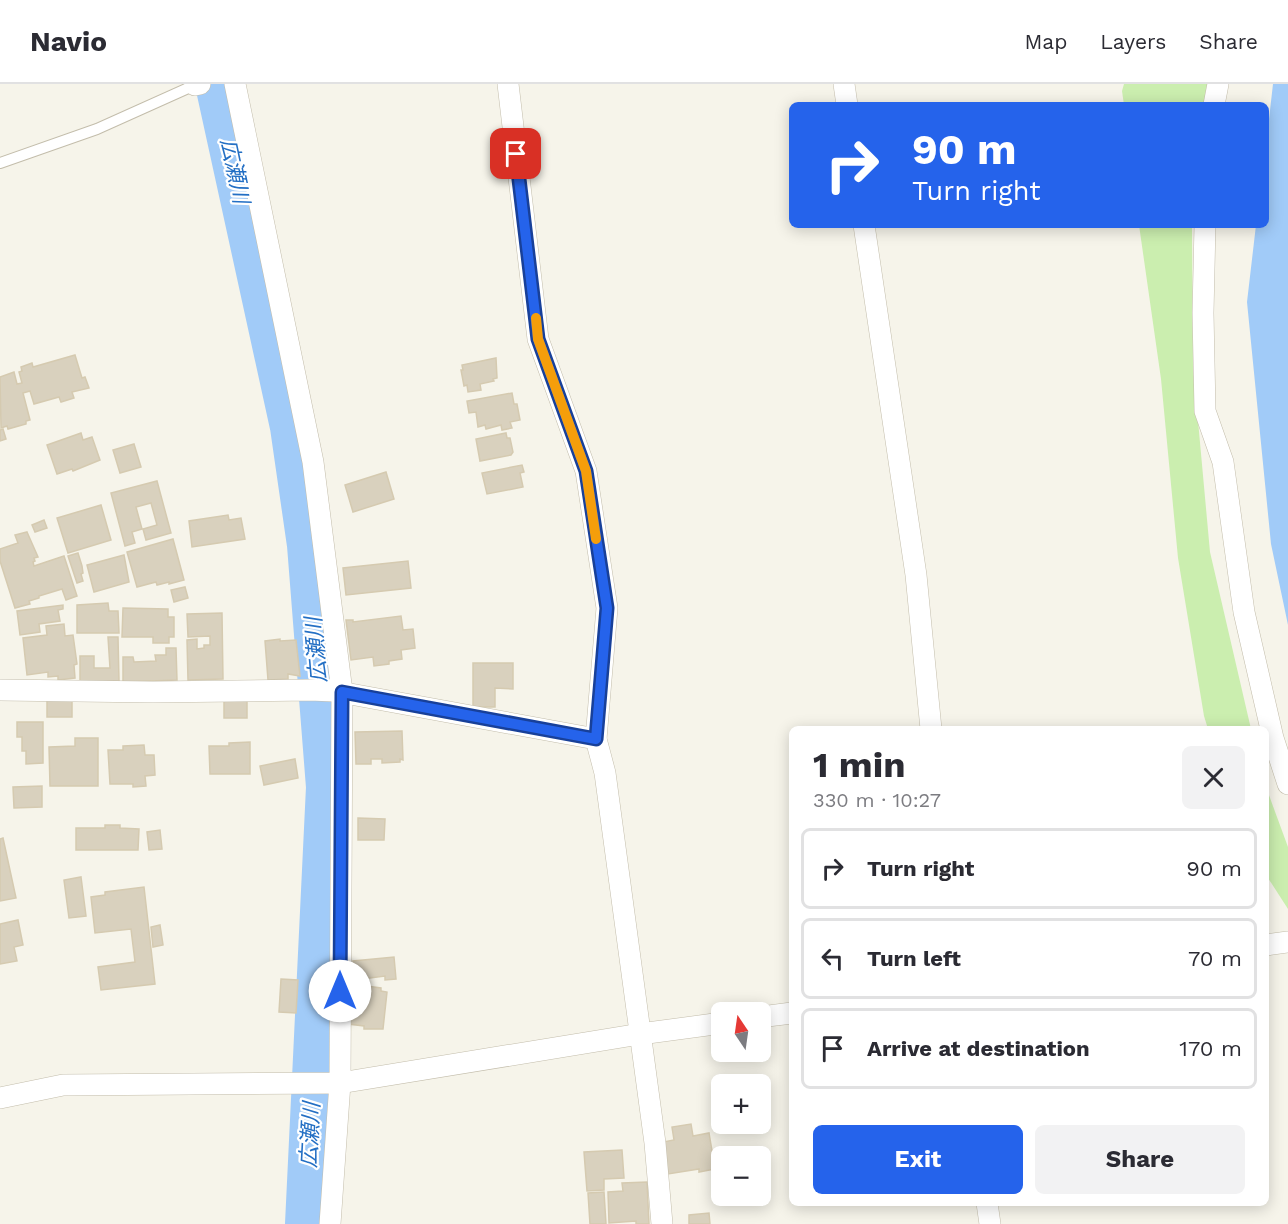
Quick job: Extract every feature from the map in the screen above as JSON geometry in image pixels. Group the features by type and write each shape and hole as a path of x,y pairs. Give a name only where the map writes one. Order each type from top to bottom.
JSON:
{"street":[{"path":"235,84 313,462 338,692 335,1083 330,1224"},
{"path":"508,84 538,339 586,471 607,608 596,739 605,773 655,1143 662,1224"},
{"path":"844,84 847,102"},
{"path":"1215,102 1218,84"},
{"path":"864,228 916,575 931,726"},
{"path":"1205,228 1203,313 1205,411 1223,462 1244,612 1273,738 1288,784"},
{"path":"0,690 153,692 310,690 338,692 596,739"},
{"path":"1269,945 1288,942"},
{"path":"771,1016 789,1013"},
{"path":"0,1098 63,1085 335,1083 711,1024"},
{"path":"987,1206 990,1224"}],"lane":[{"path":"0,163 97,129 197,85"}],"green space":[{"path":"1124,84 1209,84 1206,102 1124,102 1122,91"},
{"path":"1139,228 1192,228 1193,366 1210,552 1250,726 1207,726 1204,716 1178,558 1161,379"},
{"path":"1269,795 1288,847 1288,909 1269,880"}],"water":[{"path":"1273,84 1288,84 1288,625 1271,544 1247,302 1256,228 1269,228 1269,119"}],"building":[{"path":"75,355 82,378 85,377 89,388 72,392 74,398 61,402 59,397 34,404 30,391 23,393 30,420 26,421 26,424 8,429 7,426 1,428 0,377 14,372 17,384 22,383 19,372 22,371 21,367 32,363 33,367"},
{"path":"496,358 497,378 493,379 494,381 480,384 481,390 468,392 467,385 464,386 462,365"},
{"path":"512,393 520,420 510,422 512,428 502,430 501,425 486,429 485,425 478,427 476,412 469,413 467,401"},
{"path":"3,429 6,439 0,441 0,430"},
{"path":"81,433 83,440 92,437 100,460 73,471 72,469 57,474 47,445"},
{"path":"506,433 507,438 510,438 513,452 511,455 480,461 476,439"},
{"path":"134,444 141,467 120,473 113,450"},
{"path":"522,465 524,472 520,473 523,487 487,494 482,473"},
{"path":"386,472 394,499 353,512 345,485"},
{"path":"157,481 171,533 146,540 143,529 157,525 151,503 136,507 142,529 132,532 135,543 125,546 111,493"},
{"path":"101,505 111,540 68,553 57,518"},
{"path":"228,515 229,520 241,518 245,539 192,547 189,521"},
{"path":"44,520 47,528 35,532 32,525"},
{"path":"27,532 38,557 34,558 34,566 64,556 77,596 66,600 62,589 39,596 29,601 30,604 15,608 0,561 0,549 18,543 15,535"},
{"path":"173,539 184,580 157,585 156,582 137,587 127,552"},
{"path":"78,553 83,581 77,583 68,556"},
{"path":"124,555 129,582 94,592 87,565"},
{"path":"408,561 411,588 346,595 343,568"},
{"path":"185,587 188,598 174,602 171,590"},
{"path":"108,603 109,611 118,611 119,633 77,633 77,605"},
{"path":"63,605 63,609 58,610 60,621 39,624 40,632 20,635 17,611"},
{"path":"123,608 168,609 168,617 174,617 174,637 169,637 169,643 153,643 153,637 122,637"},
{"path":"222,613 223,679 188,680 187,640 197,639 197,649 204,648 204,645 210,645 210,636 188,637 187,614"},
{"path":"401,616 403,630 413,629 415,648 401,650 402,659 389,661 389,664 374,666 373,657 351,660 346,620 353,620 353,622"},
{"path":"64,624 65,636 73,635 77,664 74,665 75,678 58,680 58,676 48,677 48,672 27,675 23,638 47,635 46,626"},
{"path":"108,637 118,637 119,681 80,682 80,656 94,656 94,668 110,668"},
{"path":"280,639 280,641 296,640 300,676 288,674 288,679 268,680 265,641"},
{"path":"166,648 176,648 177,680 123,682 123,657 133,657 134,662 156,661 155,655 166,655"},
{"path":"473,663 513,663 513,689 495,688 495,707 473,707"},
{"path":"224,695 247,695 247,718 224,718"},
{"path":"47,696 72,696 72,717 47,717"},
{"path":"17,722 43,722 43,763 26,764 26,751 22,751 22,737 17,737"},
{"path":"402,731 403,760 382,763 382,759 371,759 371,764 356,764 355,732"},
{"path":"75,738 98,738 98,786 50,786 49,747 75,746"},
{"path":"250,742 250,774 210,774 209,746 229,746 229,743"},
{"path":"144,745 145,755 154,755 155,775 145,776 146,786 110,784 108,750 123,750 123,746"},
{"path":"295,759 298,778 264,785 260,766"},
{"path":"42,786 42,807 14,808 13,787"},
{"path":"358,818 385,819 384,840 358,840"},
{"path":"105,825 139,829 138,850 76,850 76,828 105,828"},
{"path":"160,830 162,849 149,850 147,832"},
{"path":"3,838 16,898 0,901 0,839"},
{"path":"81,877 86,916 69,918 64,880"},
{"path":"144,887 155,984 101,990 98,967 135,962 131,929 95,933 91,897 105,895 105,892"},
{"path":"18,920 23,945 14,947 17,961 0,964 0,924"},
{"path":"160,925 163,945 153,947 151,927"},
{"path":"394,957 396,979 385,980 385,976 355,980 353,961"},
{"path":"281,979 298,980 296,1013 279,1012"},
{"path":"352,983 357,984 356,990 367,991 367,986 381,988 381,991 387,992 383,1029 364,1029 364,1026 348,1024"},
{"path":"691,1124 693,1136 709,1133 711,1170 699,1172 699,1169 668,1174 663,1142 674,1140 672,1127"},
{"path":"622,1150 624,1178 604,1179 604,1190 587,1191 584,1152"},
{"path":"647,1182 649,1224 636,1224 636,1221 609,1223 608,1192 623,1191 622,1183"},
{"path":"604,1192 606,1224 590,1224 588,1193"},
{"path":"709,1213 710,1224 689,1224 689,1215"}],"waterway":[{"name":"広瀬川","path":"216,84 291,427 308,545 327,787 306,1224"}],"slow traffic":[{"path":"536,318 538,339 586,471 596,539"}],"route":[{"path":"340,991 342,692 596,739 607,608 586,471 538,339 516,154"}]}
